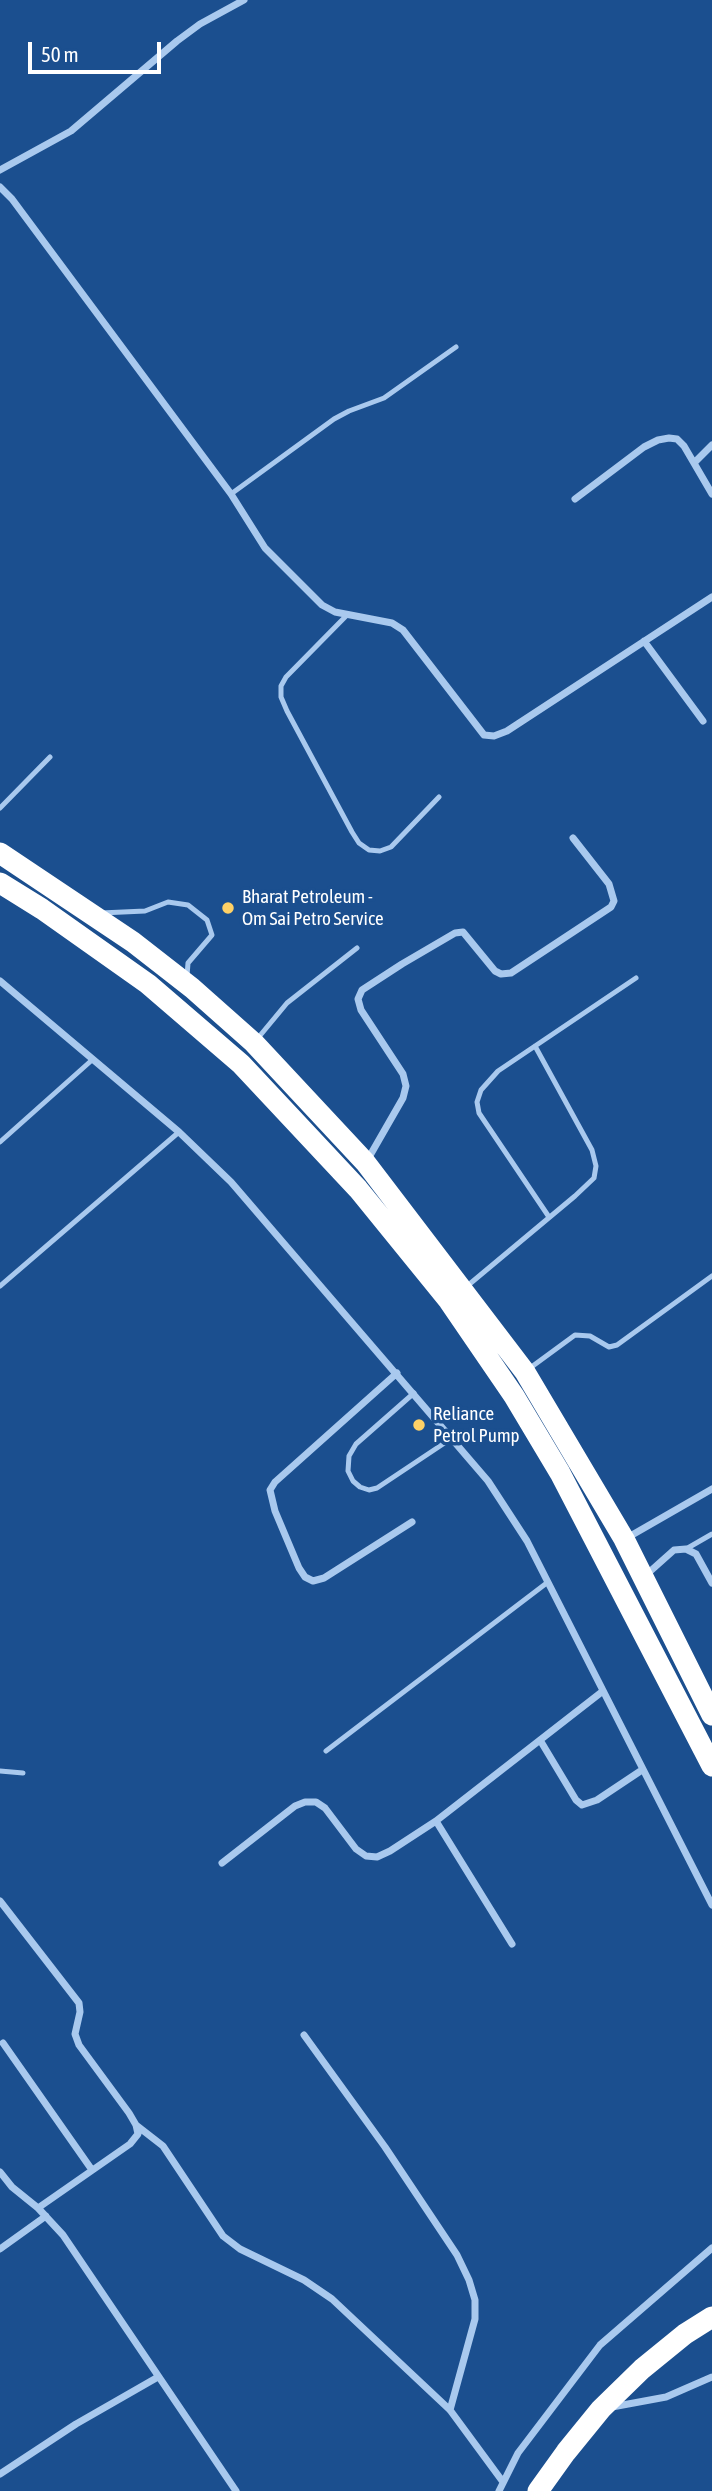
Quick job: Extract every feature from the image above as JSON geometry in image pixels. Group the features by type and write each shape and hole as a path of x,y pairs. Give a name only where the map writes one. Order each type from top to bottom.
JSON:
{"highway":[{"path":"0,853 91,914 186,984 254,1043 365,1162 525,1372 624,1539 712,1715"},
{"path":"0,883 148,984 241,1064 358,1189 449,1301 514,1396 560,1473 712,1766"},
{"path":"538,2491 601,2409 650,2362 685,2334 712,2317"}],"street":[{"path":"0,170 71,131 192,30 244,0"},
{"path":"0,187 12,199 231,494 258,539 273,557 322,605 335,612 392,623 402,630 484,735 494,736 507,731 712,597"},
{"path":"575,499 644,447 669,438 677,439 684,446 712,494"},
{"path":"694,463 712,445"},
{"path":"644,641 703,721"},
{"path":"365,1162 404,1098 406,1086 403,1074 361,1010 358,999 362,990 413,957 455,933 463,932 495,971 502,974 511,973 611,907 614,901 609,884 573,838"},
{"path":"0,981 179,1132 232,1182 488,1481 512,1516 548,1582 712,1905"},
{"path":"397,1373 275,1482 270,1490 275,1511 299,1568 313,1581 324,1578 412,1522"},
{"path":"624,1539 712,1489"},
{"path":"642,1577 674,1550 686,1549 696,1554 712,1583"},
{"path":"222,1863 295,1806 305,1802 316,1802 325,1808 356,1849 366,1856 377,1857 390,1852 436,1821 603,1691"},
{"path":"540,1740 576,1800 582,1805 597,1800 642,1770"},
{"path":"436,1821 512,1944"},
{"path":"0,1901 79,2003 80,2012 75,2034 79,2046 136,2125 163,2146 223,2236 240,2249 304,2280 332,2299 450,2410 503,2482"},
{"path":"304,2035 450,2244 470,2280 475,2300 475,2319 450,2410"},
{"path":"3,2043 92,2170"},
{"path":"38,2208 130,2144 138,2134 136,2125"},
{"path":"0,2173 63,2235 236,2491"},
{"path":"0,2249 46,2216"},
{"path":"499,2491 518,2453 600,2346 712,2248"},
{"path":"0,2474 76,2424 158,2376"},
{"path":"601,2409 666,2396 712,2377"}],"lane":[{"path":"231,494 334,419 384,398 456,347"},
{"path":"348,614 286,677 281,686 281,697 287,711 352,832 359,843 369,850 380,851 391,847 439,797"},
{"path":"0,808 50,757"},
{"path":"91,914 145,911 168,902 188,905 207,920 212,936 188,963 186,984"},
{"path":"254,1043 287,1003 357,948"},
{"path":"549,1217 485,1124 477,1102 481,1090 488,1079 636,978"},
{"path":"464,1289 594,1178 596,1166 592,1150 535,1046"},
{"path":"0,1142 92,1060"},
{"path":"0,1286 179,1132"},
{"path":"525,1372 575,1335 590,1336 609,1346 617,1345 712,1276"},
{"path":"414,1393 356,1444 349,1456 348,1471 353,1480 360,1487 369,1490 377,1488 452,1438"},
{"path":"686,1549 712,1534"},
{"path":"326,1751 548,1582"},
{"path":"0,1771 23,1773"}],"place":[{"name":"Bharat Petroleum - Om Sai Petro Service","path":"228,908"},
{"name":"Reliance Petrol Pump","path":"419,1425"}]}
